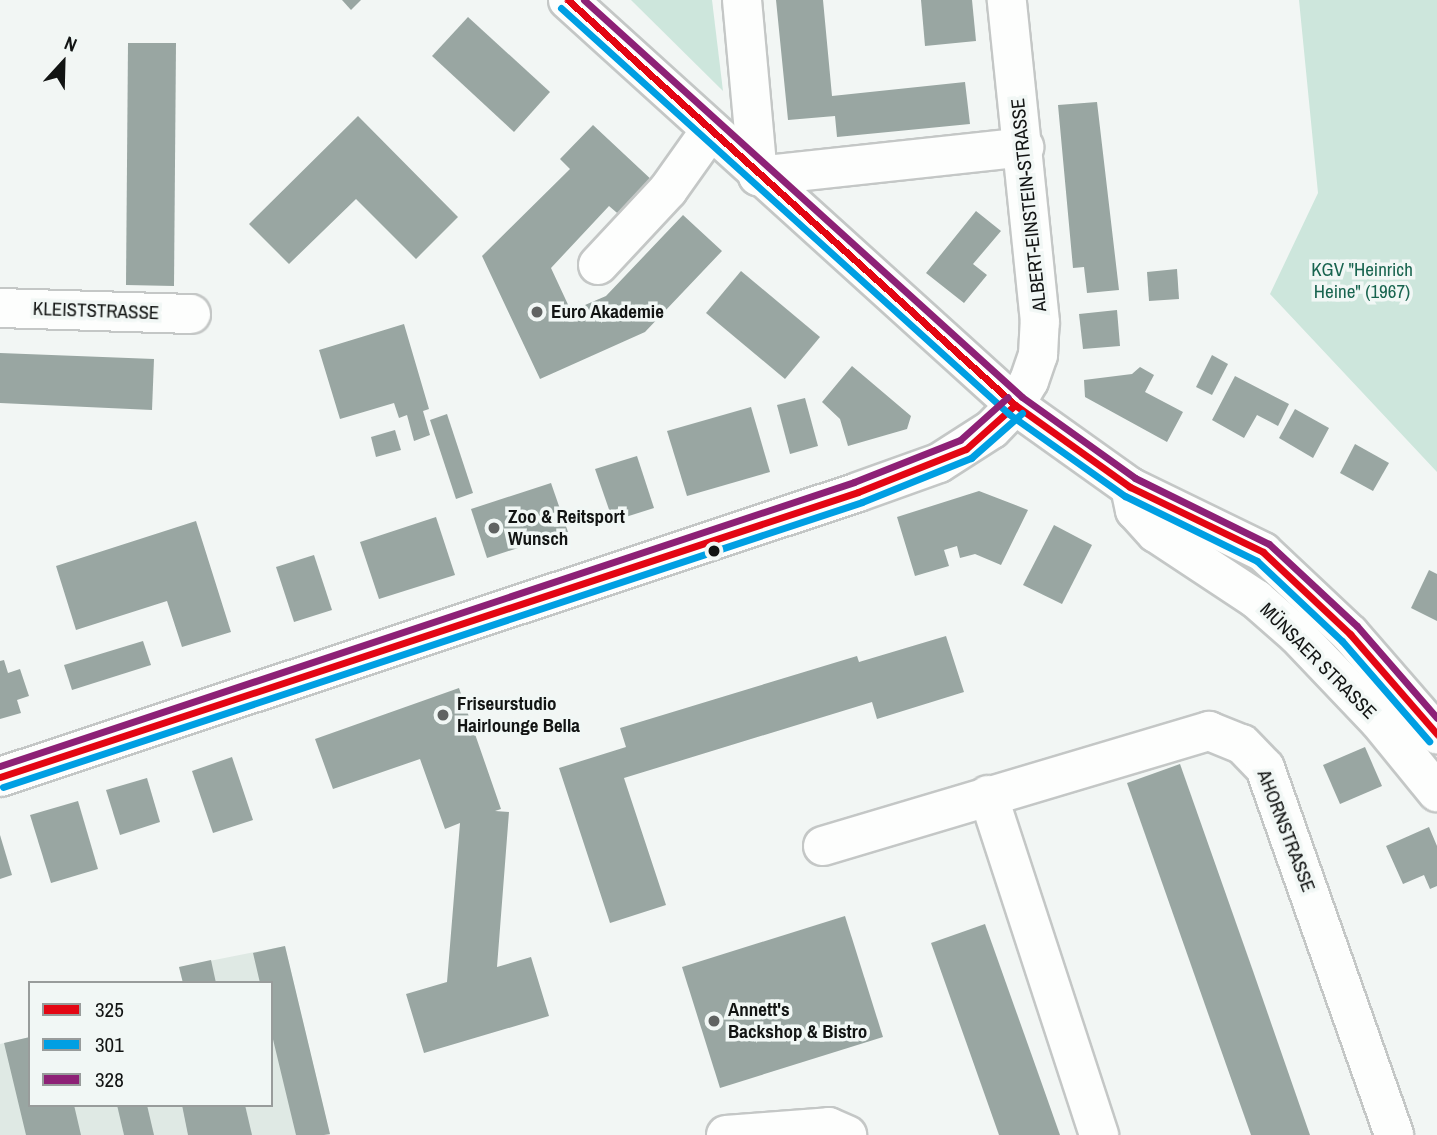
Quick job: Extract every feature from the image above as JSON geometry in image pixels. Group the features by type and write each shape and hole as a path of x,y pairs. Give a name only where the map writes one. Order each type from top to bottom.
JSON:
{"street":[{"name":"MÜNSAER STRASSE","path":"568,0 758,176 1015,405 1130,487 1263,552 1350,634 1437,734"},
{"path":"742,0 758,176 1024,146"},
{"name":"ALBERT-EINSTEIN-STRASSE","path":"1007,0 1040,322 1038,355 1015,405"},
{"path":"598,265 668,190 710,131"},
{"name":"KLEISTSTRASSE","path":"0,308 191,314"},
{"path":"0,777 870,488 966,449 1015,405"},
{"name":"MÜNSAER STRASSE","path":"1130,487 1135,510 1156,533 1256,599 1297,635 1379,721 1437,792"},
{"name":"AHORNSTRASSE","path":"823,846 1209,731 1241,744 1265,768 1394,1135"},
{"path":"988,795 1099,1135"},
{"path":"726,1135 829,1127 847,1135"}],"shaded area":[{"path":"285,946 330,1135 0,1135 0,1044 28,1037 28,1107 273,1107 273,981 182,981 179,967"}],"green space":[{"path":"631,0 712,0 723,91"},
{"name":"KGV \"Heinrich Heine\" (1967)","path":"1299,0 1437,0 1437,472 1270,294 1318,193"}],"building":[{"path":"342,0 361,0 351,10"},
{"path":"776,0 823,0 832,96 965,82 970,124 837,137 835,116 788,120"},
{"path":"921,0 972,0 976,41 925,46"},
{"path":"468,17 550,92 514,132 432,56"},
{"path":"128,43 176,43 174,286 126,285"},
{"path":"1097,102 1119,290 1087,293 1084,267 1073,268 1058,105"},
{"path":"358,116 458,217 416,259 356,199 289,264 249,224"},
{"path":"593,125 655,183 623,218 609,206 551,268 571,311 606,296 683,215 722,251 645,332 540,379 482,256 570,169 560,159"},
{"path":"976,211 1001,231 973,264 987,275 964,303 926,273"},
{"path":"1177,269 1179,299 1149,301 1147,272"},
{"path":"741,271 820,337 785,379 706,313"},
{"path":"1117,310 1120,346 1083,349 1079,314"},
{"path":"404,324 429,409 423,411 430,435 414,441 407,415 399,418 394,403 340,419 319,350"},
{"path":"0,353 154,359 152,410 0,403"},
{"path":"1212,355 1228,364 1212,395 1196,387"},
{"path":"852,366 911,416 907,429 848,446 840,419 822,402"},
{"path":"1140,367 1154,375 1145,392 1183,412 1167,442 1085,397 1084,380 1132,374"},
{"path":"1235,376 1289,404 1278,426 1257,415 1244,438 1212,420"},
{"path":"805,398 818,446 790,454 777,405"},
{"path":"751,407 770,472 687,496 667,431"},
{"path":"1295,409 1329,428 1313,458 1279,438"},
{"path":"447,414 473,493 456,499 430,420"},
{"path":"395,430 401,450 376,457 371,437"},
{"path":"1355,444 1389,463 1373,491 1340,473"},
{"path":"637,456 654,508 613,521 595,469"},
{"path":"551,483 568,532 487,558 471,509"},
{"path":"979,491 1028,510 1001,565 975,554 960,558 957,546 944,550 949,566 915,576 897,517"},
{"path":"436,517 455,575 379,599 360,542"},
{"path":"196,521 231,632 182,647 167,601 76,630 56,566"},
{"path":"1054,525 1092,545 1062,604 1023,585"},
{"path":"314,555 332,610 294,622 276,567"},
{"path":"1429,570 1437,574 1437,621 1411,608"},
{"path":"946,636 964,692 877,719 872,702 624,778 666,905 610,923 559,768 626,747 620,728 857,656 859,662"},
{"path":"143,641 151,665 72,690 64,665"},
{"path":"4,660 8,673 20,669 29,696 17,700 21,713 0,719 0,661"},
{"path":"459,688 501,809 495,811 509,812 497,967 531,957 549,1016 424,1053 406,994 447,982 460,823 445,829 420,759 333,789 315,739"},
{"path":"1365,747 1382,786 1340,804 1323,765"},
{"path":"232,757 253,820 213,833 192,771"},
{"path":"1180,764 1310,1135 1251,1135 1127,783"},
{"path":"147,778 160,822 120,835 106,790"},
{"path":"78,801 98,869 51,883 30,815"},
{"path":"1429,827 1437,846 1437,886 1430,889 1424,875 1403,884 1386,846"},
{"path":"0,835 12,875 0,879"},
{"path":"845,916 883,1037 720,1088 682,967"},
{"path":"985,924 1060,1135 999,1135 931,943"},
{"path":"285,946 330,1134 296,1135 273,1039 273,981 260,981 253,953"},
{"path":"211,960 216,981 182,981 179,967"},
{"path":"28,1037 28,1107 74,1107 81,1135 26,1135 4,1043"},
{"path":"117,1107 147,1107 154,1135 124,1135"},
{"path":"182,1107 245,1107 252,1135 188,1135"}],"transit line":[{"name":"325","path":"568,0 1015,405 1130,487 1263,552 1350,634 1437,734"},
{"name":"328","path":"584,0 1022,397 1135,478 1269,544 1357,626 1437,718"},
{"name":"301","path":"561,8 1009,414 1125,496 1257,561 1342,641 1429,741"},
{"name":"328","path":"0,766 854,482 960,440 1008,397"},
{"name":"325","path":"0,777 858,492 966,449 1015,405"},
{"name":"301","path":"3,787 862,502 971,458 1022,413"}],"place":[{"name":"Euro Akademie","path":"537,312"},
{"name":"Zoo & Reitsport Wunsch","path":"494,528"},
{"name":"Friseurstudio Hairlounge Bella","path":"443,715"},
{"name":"Annett's Backshop & Bistro","path":"714,1021"}]}
